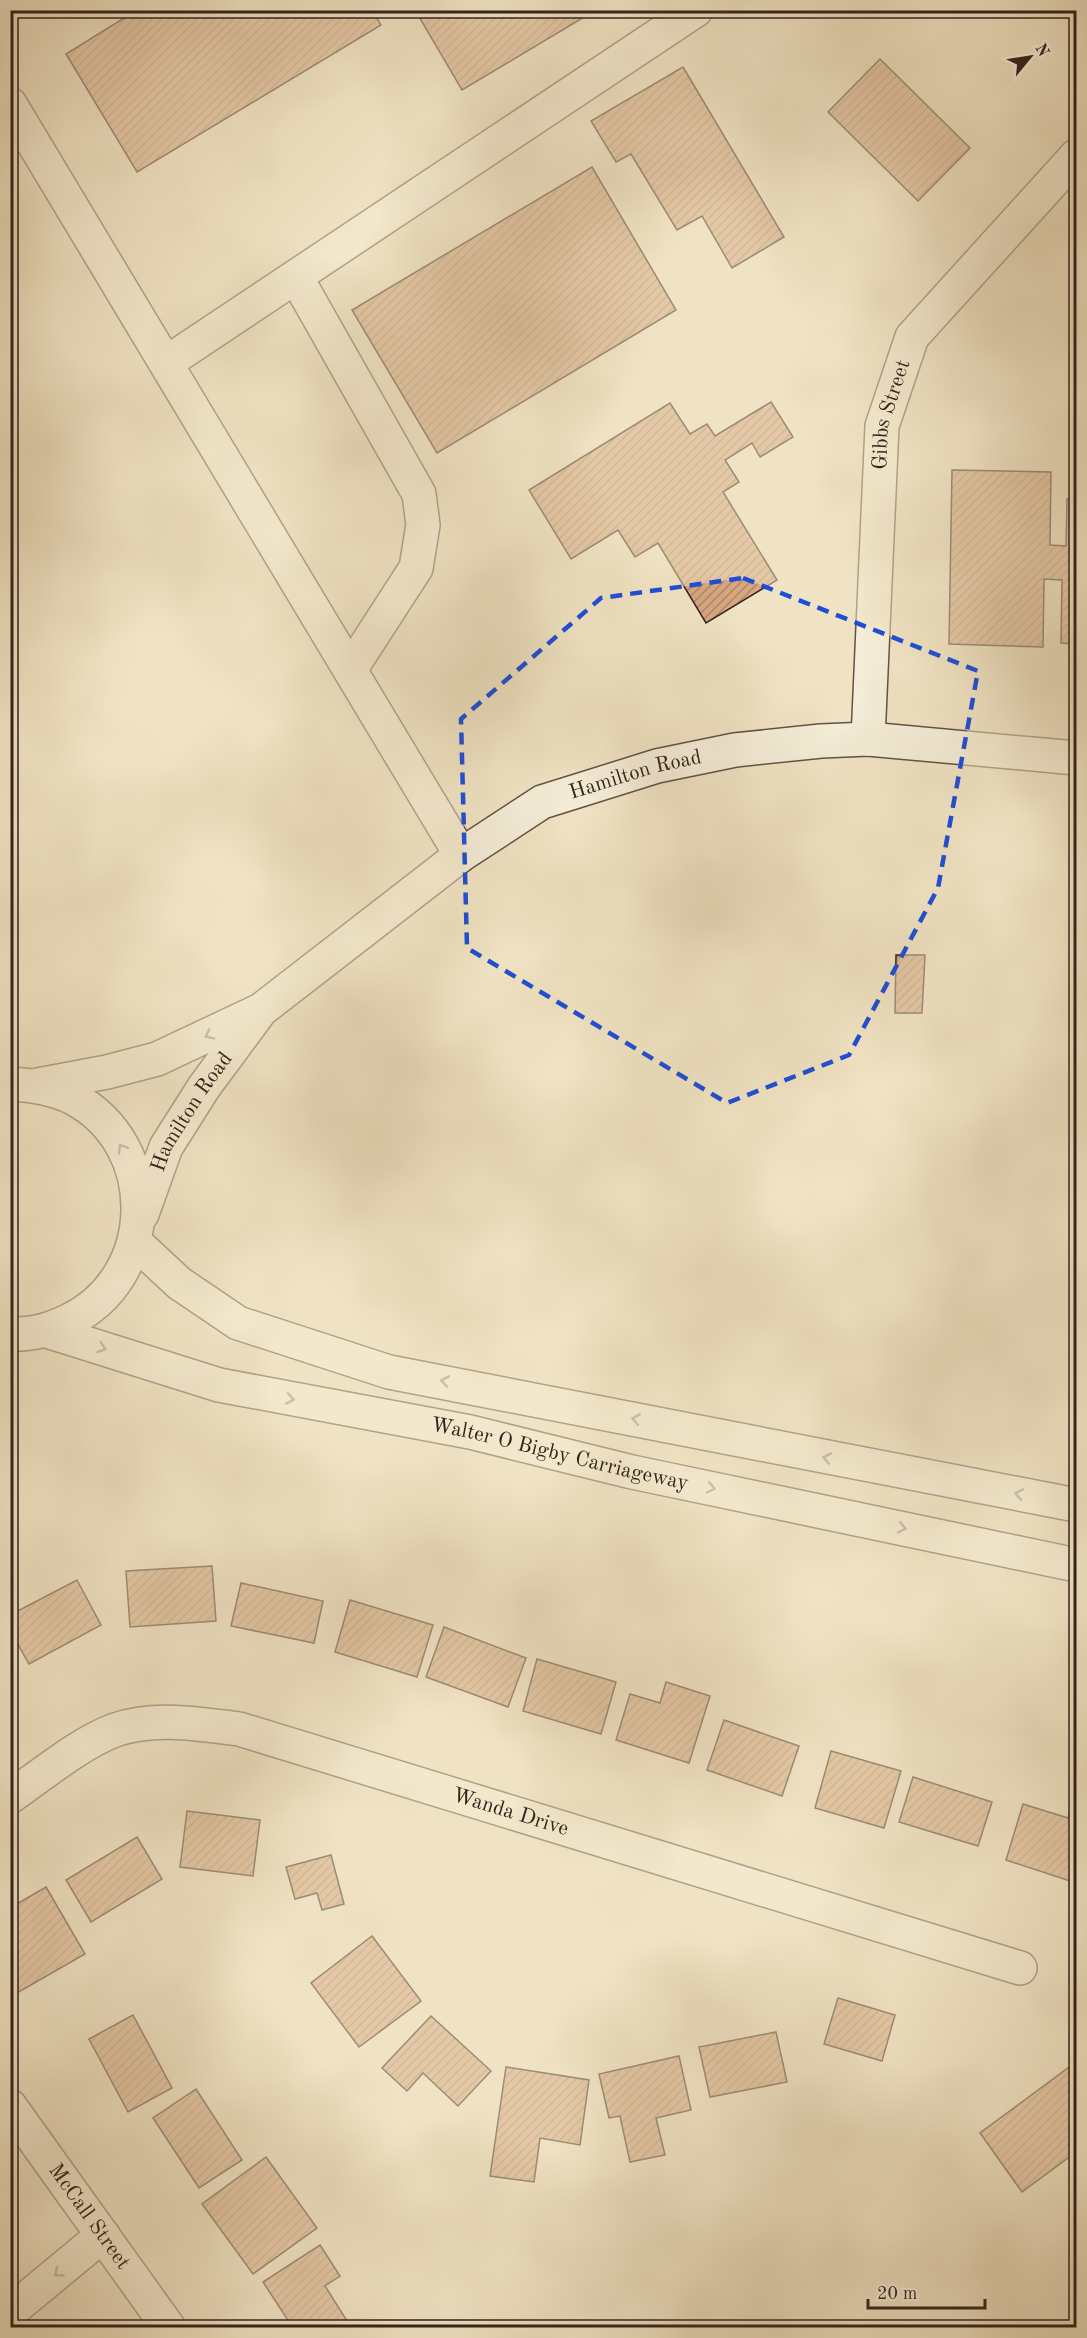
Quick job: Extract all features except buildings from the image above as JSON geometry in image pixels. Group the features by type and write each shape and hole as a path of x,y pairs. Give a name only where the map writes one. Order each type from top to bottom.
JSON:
{"street":[{"path":"166,363 696,10"},
{"path":"10,104 461,855"},
{"name":"Gibbs Street","path":"868,739 882,426 912,337 1077,156"},
{"path":"296,277 419,494 423,525 416,568 350,670"},
{"name":"Hamilton Road","path":"24,1085 108,1072 157,1059 261,1010 461,855 542,802 657,766 735,750 821,741 868,739 1077,758"},
{"name":"Hamilton Road","path":"137,1233 166,1147 204,1087 261,1010"},
{"name":"Walter O Bigby Carriageway","path":"10,1334 46,1331 86,1312 117,1281 137,1233 137,1186 125,1151 103,1120 73,1098 24,1085"},
{"path":"137,1233 179,1283 238,1323 389,1372 1077,1505"},
{"name":"Walter O Bigby Carriageway","path":"46,1331 219,1385 470,1432 632,1472 1077,1565"},
{"name":"Wanda Drive","path":"10,1797 116,1730 152,1723 189,1722 239,1729 1020,1968"},
{"name":"McCall Street","path":"10,2106 165,2326"},
{"path":"10,2312 103,2235"}],"highlighted area":[{"path":"743,578 978,671 938,888 849,1055 727,1103 467,948 461,719 601,598"}]}
